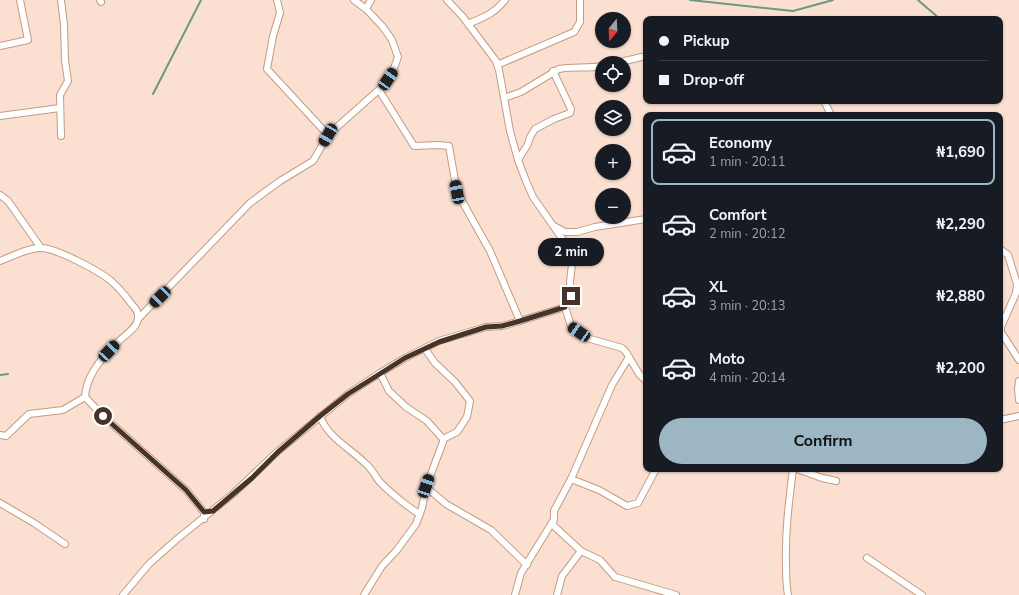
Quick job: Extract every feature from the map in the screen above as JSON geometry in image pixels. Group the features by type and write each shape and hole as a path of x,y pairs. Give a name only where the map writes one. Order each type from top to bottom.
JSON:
{"street":[{"path":"0,46 28,40 20,0"},
{"path":"61,0 68,82 60,95 61,136"},
{"path":"277,0 280,13 268,56 267,69 328,135"},
{"path":"0,435 6,436 29,414 63,410 85,397 90,377 102,359 133,329 138,319 250,204 280,180 313,160 328,135 382,87 393,71 398,57 392,40 383,27 366,9 354,0"},
{"path":"366,9 371,0"},
{"path":"447,0 491,53 497,65 510,132 518,160 533,197 568,247 572,264 570,282 571,296 564,305 571,326 587,338 622,348 643,378"},
{"path":"468,24 489,16 505,0"},
{"path":"497,65 574,32 580,22 580,0"},
{"path":"631,60 643,57"},
{"path":"504,98 521,92 553,71 566,67 595,67"},
{"path":"518,160 535,129 570,113 571,109 553,71"},
{"path":"379,90 414,146 449,146 457,192 490,251 520,321"},
{"path":"0,108 1,115 60,108"},
{"path":"0,195 8,201 41,248"},
{"path":"553,225 565,232 573,232 643,220"},
{"path":"0,261 28,250 41,248 61,253 109,279 125,294 137,311 138,319"},
{"path":"1003,251 1008,255 1016,278 1017,288 1003,322"},
{"path":"123,595 148,564 204,519 320,416 348,394 380,373 405,358 439,342 486,327 502,326 565,307"},
{"path":"1003,335 1019,360"},
{"path":"425,348 435,364 455,382 470,401 467,417 457,432 443,439"},
{"path":"629,358 612,385 571,478 554,512 553,523 554,526 581,551 600,560 615,577 676,595"},
{"path":"380,373 389,391 406,407 427,422 443,439"},
{"path":"1019,381 1019,400"},
{"path":"85,397 103,416 186,490 204,512 204,519"},
{"path":"320,416 324,426 368,466 379,481 413,511 420,514"},
{"path":"1003,419 1019,416"},
{"path":"364,595 382,566 398,550 416,524 420,514 426,486 443,439"},
{"path":"571,478 599,490 627,506 638,503 654,472"},
{"path":"788,595 785,551 786,524 793,472"},
{"path":"805,472 836,481"},
{"path":"426,486 446,504 492,530 527,565"},
{"path":"0,503 34,523 65,544"},
{"path":"204,512 213,511"},
{"path":"515,595 522,573 554,519"},
{"path":"557,595 562,576 581,551"},
{"path":"867,558 922,595"},
{"path":"908,595 914,590"}],"waterway":[{"path":"153,94 201,0"},
{"path":"690,0 793,11 833,0"},
{"path":"918,0 937,16"},
{"path":"0,375 8,374"}],"route":[{"path":"103,416 186,490 204,512 213,511 320,416 348,394 380,373 405,358 439,342 486,327 502,326 565,307 564,305 571,296"}]}
